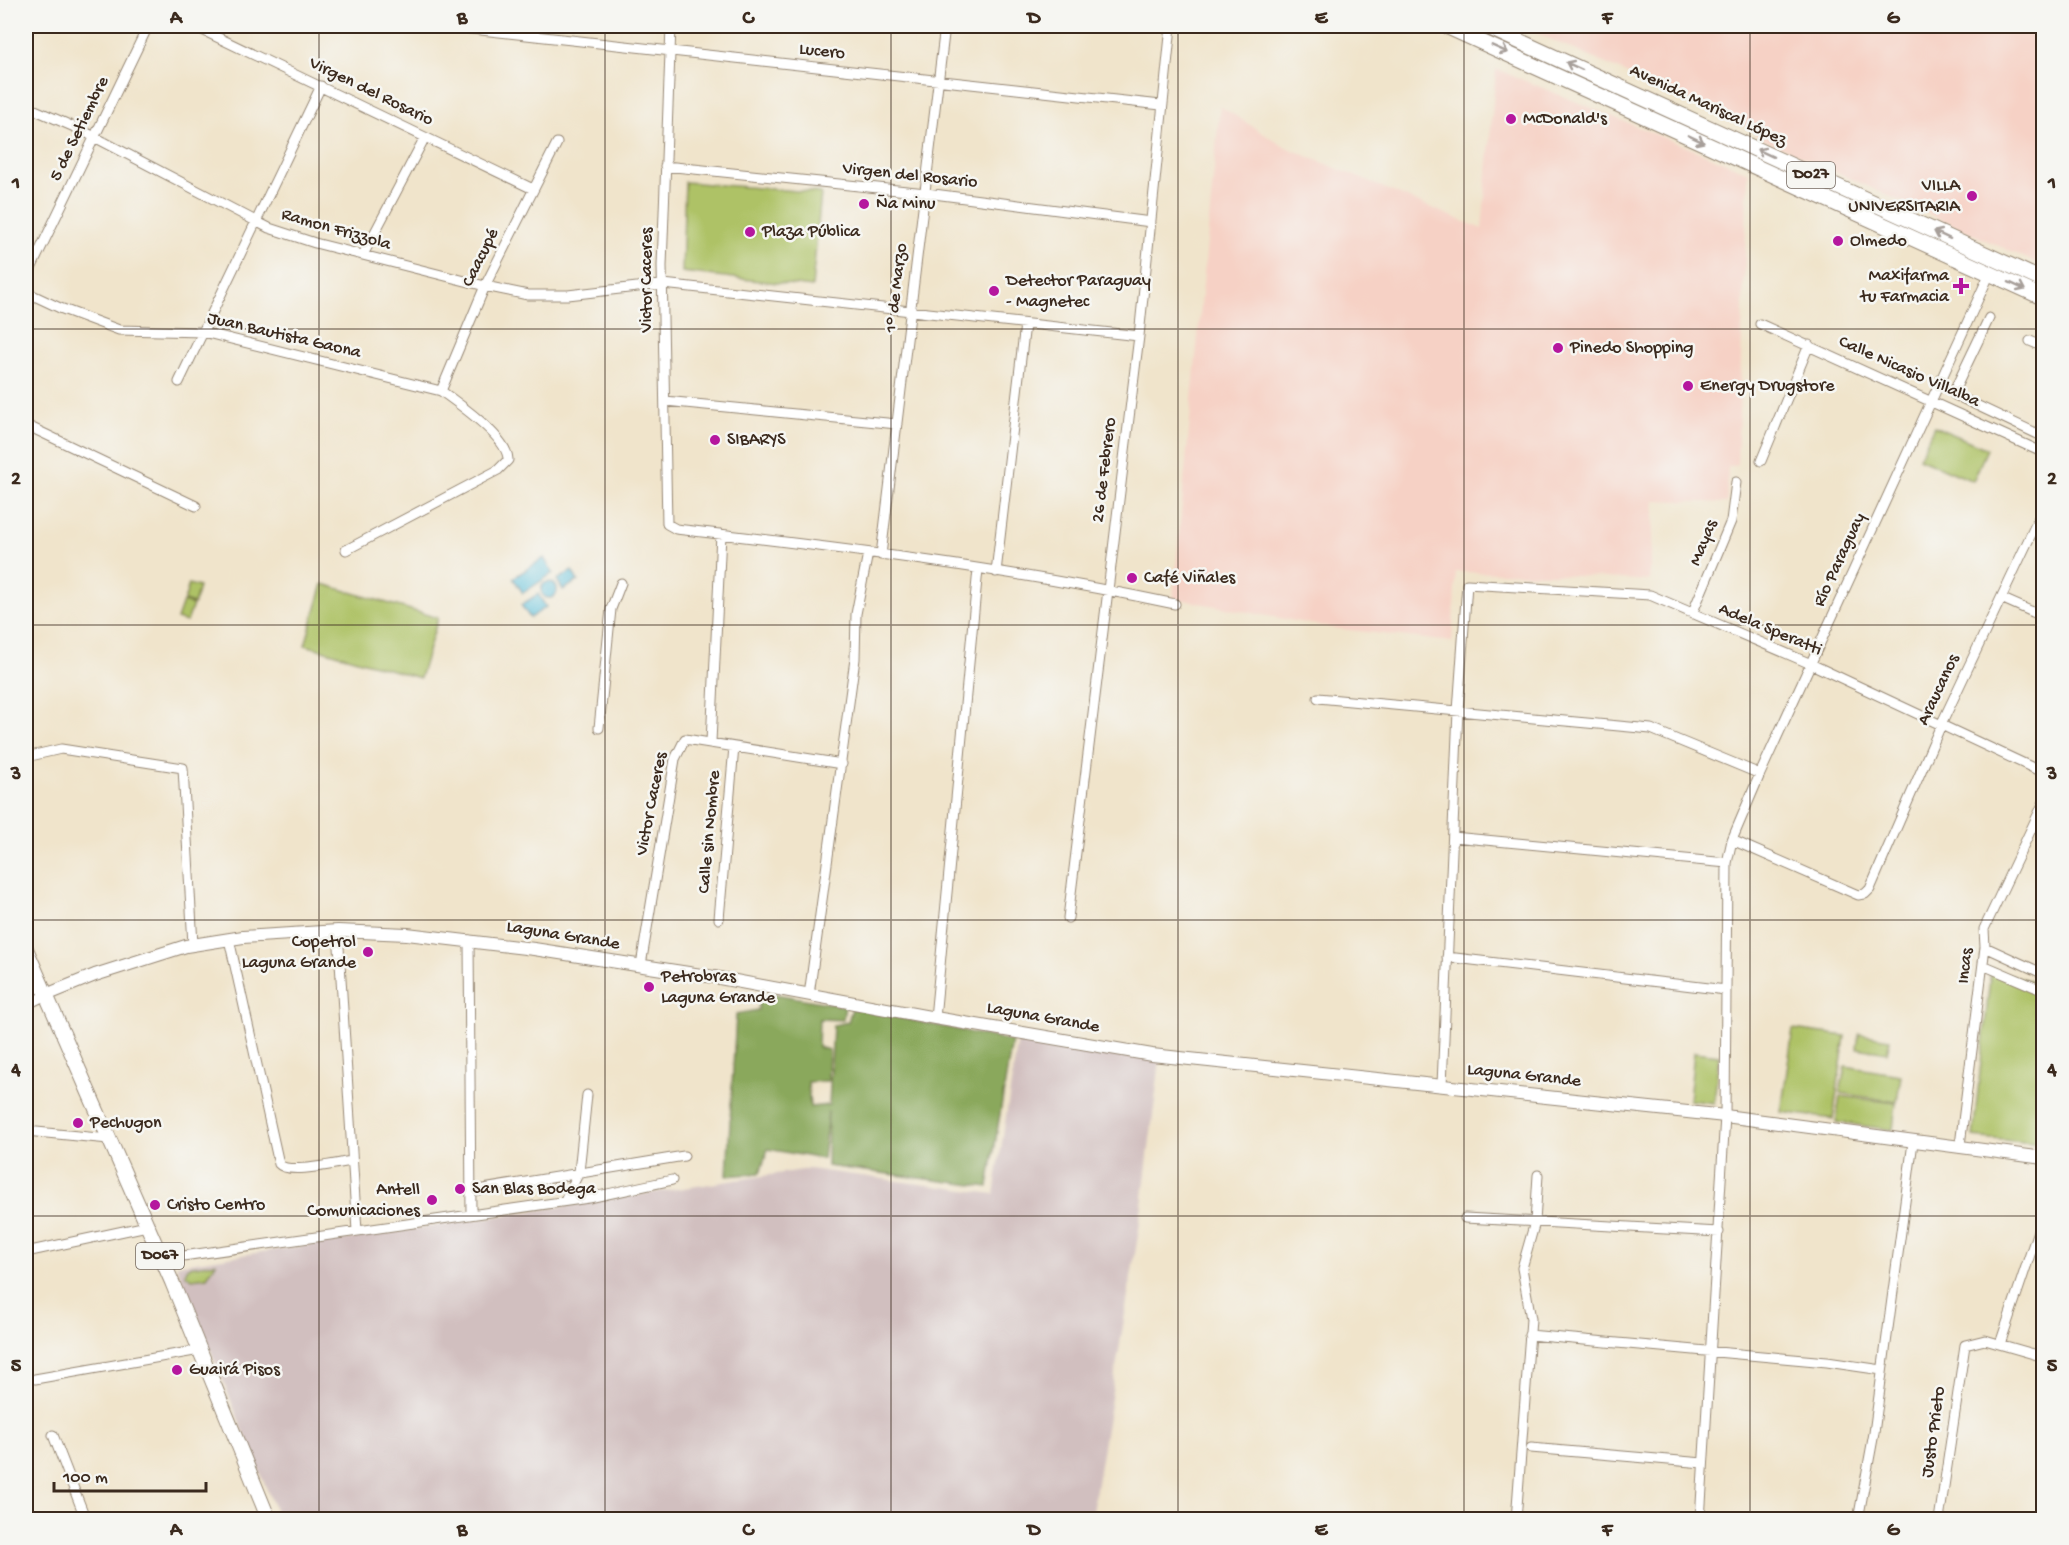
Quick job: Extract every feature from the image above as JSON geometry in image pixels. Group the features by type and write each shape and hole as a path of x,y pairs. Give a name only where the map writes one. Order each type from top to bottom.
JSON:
{"highway":[{"name":"D027","path":"1446,26 2043,298"},
{"name":"Avenida Mariscal López","path":"1486,26 2043,282"},
{"path":"1572,82 1581,90 1619,109"}],"main road":[{"name":"Laguna Grande","path":"46,995 135,962 193,945 229,939 338,931 469,940 641,965 1152,1055 1725,1116 1913,1142 1960,1145 2043,1158"},
{"name":"D067","path":"26,949 162,1259 268,1519"}],"street":[{"name":"5 de Setiembre","path":"26,279 148,26"},
{"name":"Virgen del Rosario","path":"194,26 533,189"},
{"name":"Lucero","path":"444,26 1161,105"},
{"name":"Victor Caceres","path":"671,26 664,166 665,516 667,524 676,529 721,534"},
{"name":"1° de Marzo","path":"881,555 945,26"},
{"name":"26 de Febrero","path":"1068,918 1139,336 1161,105 1171,26"},
{"path":"179,382 321,86"},
{"name":"Ramon Frizzola","path":"26,106 94,138 255,222 363,255 528,295 568,295 663,284 1139,336"},
{"path":"363,255 425,137"},
{"name":"Caacupé","path":"441,391 485,286 557,143"},
{"name":"Virgen del Rosario","path":"664,166 926,194 1151,222"},
{"name":"Río Paraguay","path":"1700,1520 1725,1116 1727,863 1732,840 1760,774 1990,273"},
{"name":"Juan Bautista Gaona","path":"26,292 60,308 119,330 203,332 441,391 462,406 501,443 508,460 487,476 346,550"},
{"path":"1989,318 1955,388 1955,395 2043,437"},
{"path":"996,572 1025,324"},
{"name":"Calle Nicasio Villalba","path":"1760,324 1932,400 2043,453"},
{"path":"2030,341 2043,347"},
{"path":"1761,461 1809,345"},
{"path":"665,401 897,424"},
{"path":"26,425 196,506"},
{"name":"Mayas","path":"1692,614 1731,521 1736,482"},
{"name":"Araucanos","path":"1732,840 1858,895 1865,894 1870,889 1941,725 2043,507"},
{"path":"842,764 711,742 721,534 978,569 1107,589 1175,604"},
{"path":"808,995 842,764 855,659 856,614 868,554"},
{"path":"935,1018 978,569"},
{"path":"599,728 611,609 621,583"},
{"name":"Adela Speratti","path":"1458,711 1467,584 1598,590 1650,595 1811,664 2043,773"},
{"path":"2001,598 2043,616"},
{"path":"1318,698 1651,729 1760,774"},
{"path":"1442,1085 1458,711"},
{"name":"Victor Caceres","path":"641,965 675,759 685,739 711,742"},
{"name":"Calle sin Nombre","path":"719,919 734,747"},
{"path":"26,757 62,749 183,768 193,945"},
{"name":"Incas","path":"1960,1145 1985,947 1984,928 2043,802"},
{"path":"1453,837 1727,863"},
{"path":"338,931 357,1231"},
{"path":"229,939 279,1164 287,1169 297,1169 352,1161"},
{"path":"469,940 471,1214"},
{"path":"1985,947 2043,974"},
{"path":"1448,957 1726,990"},
{"path":"1983,965 2043,991"},
{"path":"26,1005 46,995"},
{"path":"565,1201 579,1172 587,1095"},
{"path":"26,1131 109,1139"},
{"path":"1858,1520 1882,1370 1913,1142"},
{"path":"471,1191 684,1156"},
{"path":"1515,1520 1531,1319 1522,1268 1535,1222 1538,1175"},
{"path":"162,1259 565,1201 672,1180"},
{"path":"2043,1213 2000,1344 2043,1357"},
{"path":"1465,1218 1719,1232"},
{"path":"26,1252 147,1226"},
{"path":"1529,1335 1710,1350 1882,1370"},
{"name":"Justo Prieto","path":"1939,1520 1962,1350 1971,1342 1986,1340 2000,1344"},
{"path":"34,1379 200,1350"},
{"path":"53,1435 86,1520"},
{"path":"1531,1448 1703,1463"}],"shaded area":[{"name":"VILLA UNIVERSITARIA","path":"1521,26 2043,26 2043,266 1755,135 1756,131"},
{"path":"1496,69 1748,172 1737,465 1728,467 1727,503 1655,500 1649,581 1550,574 1456,572 1452,642 1332,628 1173,598 1220,106 1283,146 1482,229"},
{"path":"1019,1033 1160,1059 1139,1229 1091,1519 279,1519 176,1265 809,1169 994,1194"}],"green space":[{"path":"1462,26 1472,26 1613,90 1616,95"},
{"path":"1639,106 1717,138 2043,288 2043,292"},
{"name":"Plaza Pública","path":"685,182 821,193 812,287 682,272"},
{"path":"1934,426 1987,449 1973,481 1919,458"},
{"path":"189,584 199,587 194,604 184,601"},
{"path":"323,584 438,618 420,678 305,645"},
{"path":"183,602 193,605 187,622 177,619"},
{"path":"1991,969 2043,985 2043,1144 1973,1137"},
{"path":"775,994 845,1006 843,1020 819,1019 818,1047 829,1050 828,1081 808,1082 810,1107 829,1105 833,1025 848,1022 852,1008 1012,1041 988,1187 827,1166 828,1111 823,1159 768,1149 760,1173 727,1176 736,1014 758,1010 760,997"},
{"path":"1793,1029 1845,1036 1833,1119 1781,1112"},
{"path":"1859,1034 1890,1039 1887,1053 1857,1048"},
{"path":"1694,1052 1719,1055 1714,1103 1689,1100"},
{"path":"1845,1066 1901,1075 1897,1102 1840,1093"},
{"path":"1840,1096 1896,1103 1893,1130 1836,1122"},
{"path":"216,1263 207,1277 192,1279 185,1274 188,1267"}],"water":[{"path":"544,558 553,573 523,593 513,578"},
{"path":"572,571 578,581 563,590 557,580"},
{"path":"549,582 557,590 549,598 541,590"},
{"path":"538,594 546,607 530,618 521,605"}],"place":[{"name":"McDonald's","path":"1511,119"},
{"name":"VILLA UNIVERSITARIA","path":"1972,196"},
{"name":"Ña Minu","path":"864,204"},
{"name":"Plaza Pública","path":"750,232"},
{"name":"Olmedo","path":"1838,241"},
{"name":"Maxifarma tu Farmacia","path":"1961,286"},
{"name":"Detector Paraguay - Magnetec","path":"994,291"},
{"name":"Pinedo Shopping","path":"1558,348"},
{"name":"Energy Drugstore","path":"1688,386"},
{"name":"SIBARYS","path":"715,440"},
{"name":"Café Viñales","path":"1132,578"},
{"name":"Copetrol Laguna Grande","path":"368,952"},
{"name":"Petrobras Laguna Grande","path":"649,987"},
{"name":"Pechugon","path":"78,1123"},
{"name":"San Blas Bodega","path":"460,1189"},
{"name":"Antell Comunicaciones","path":"432,1200"},
{"name":"Cristo Centro","path":"155,1205"},
{"name":"Guairá Pisos","path":"177,1370"}]}
